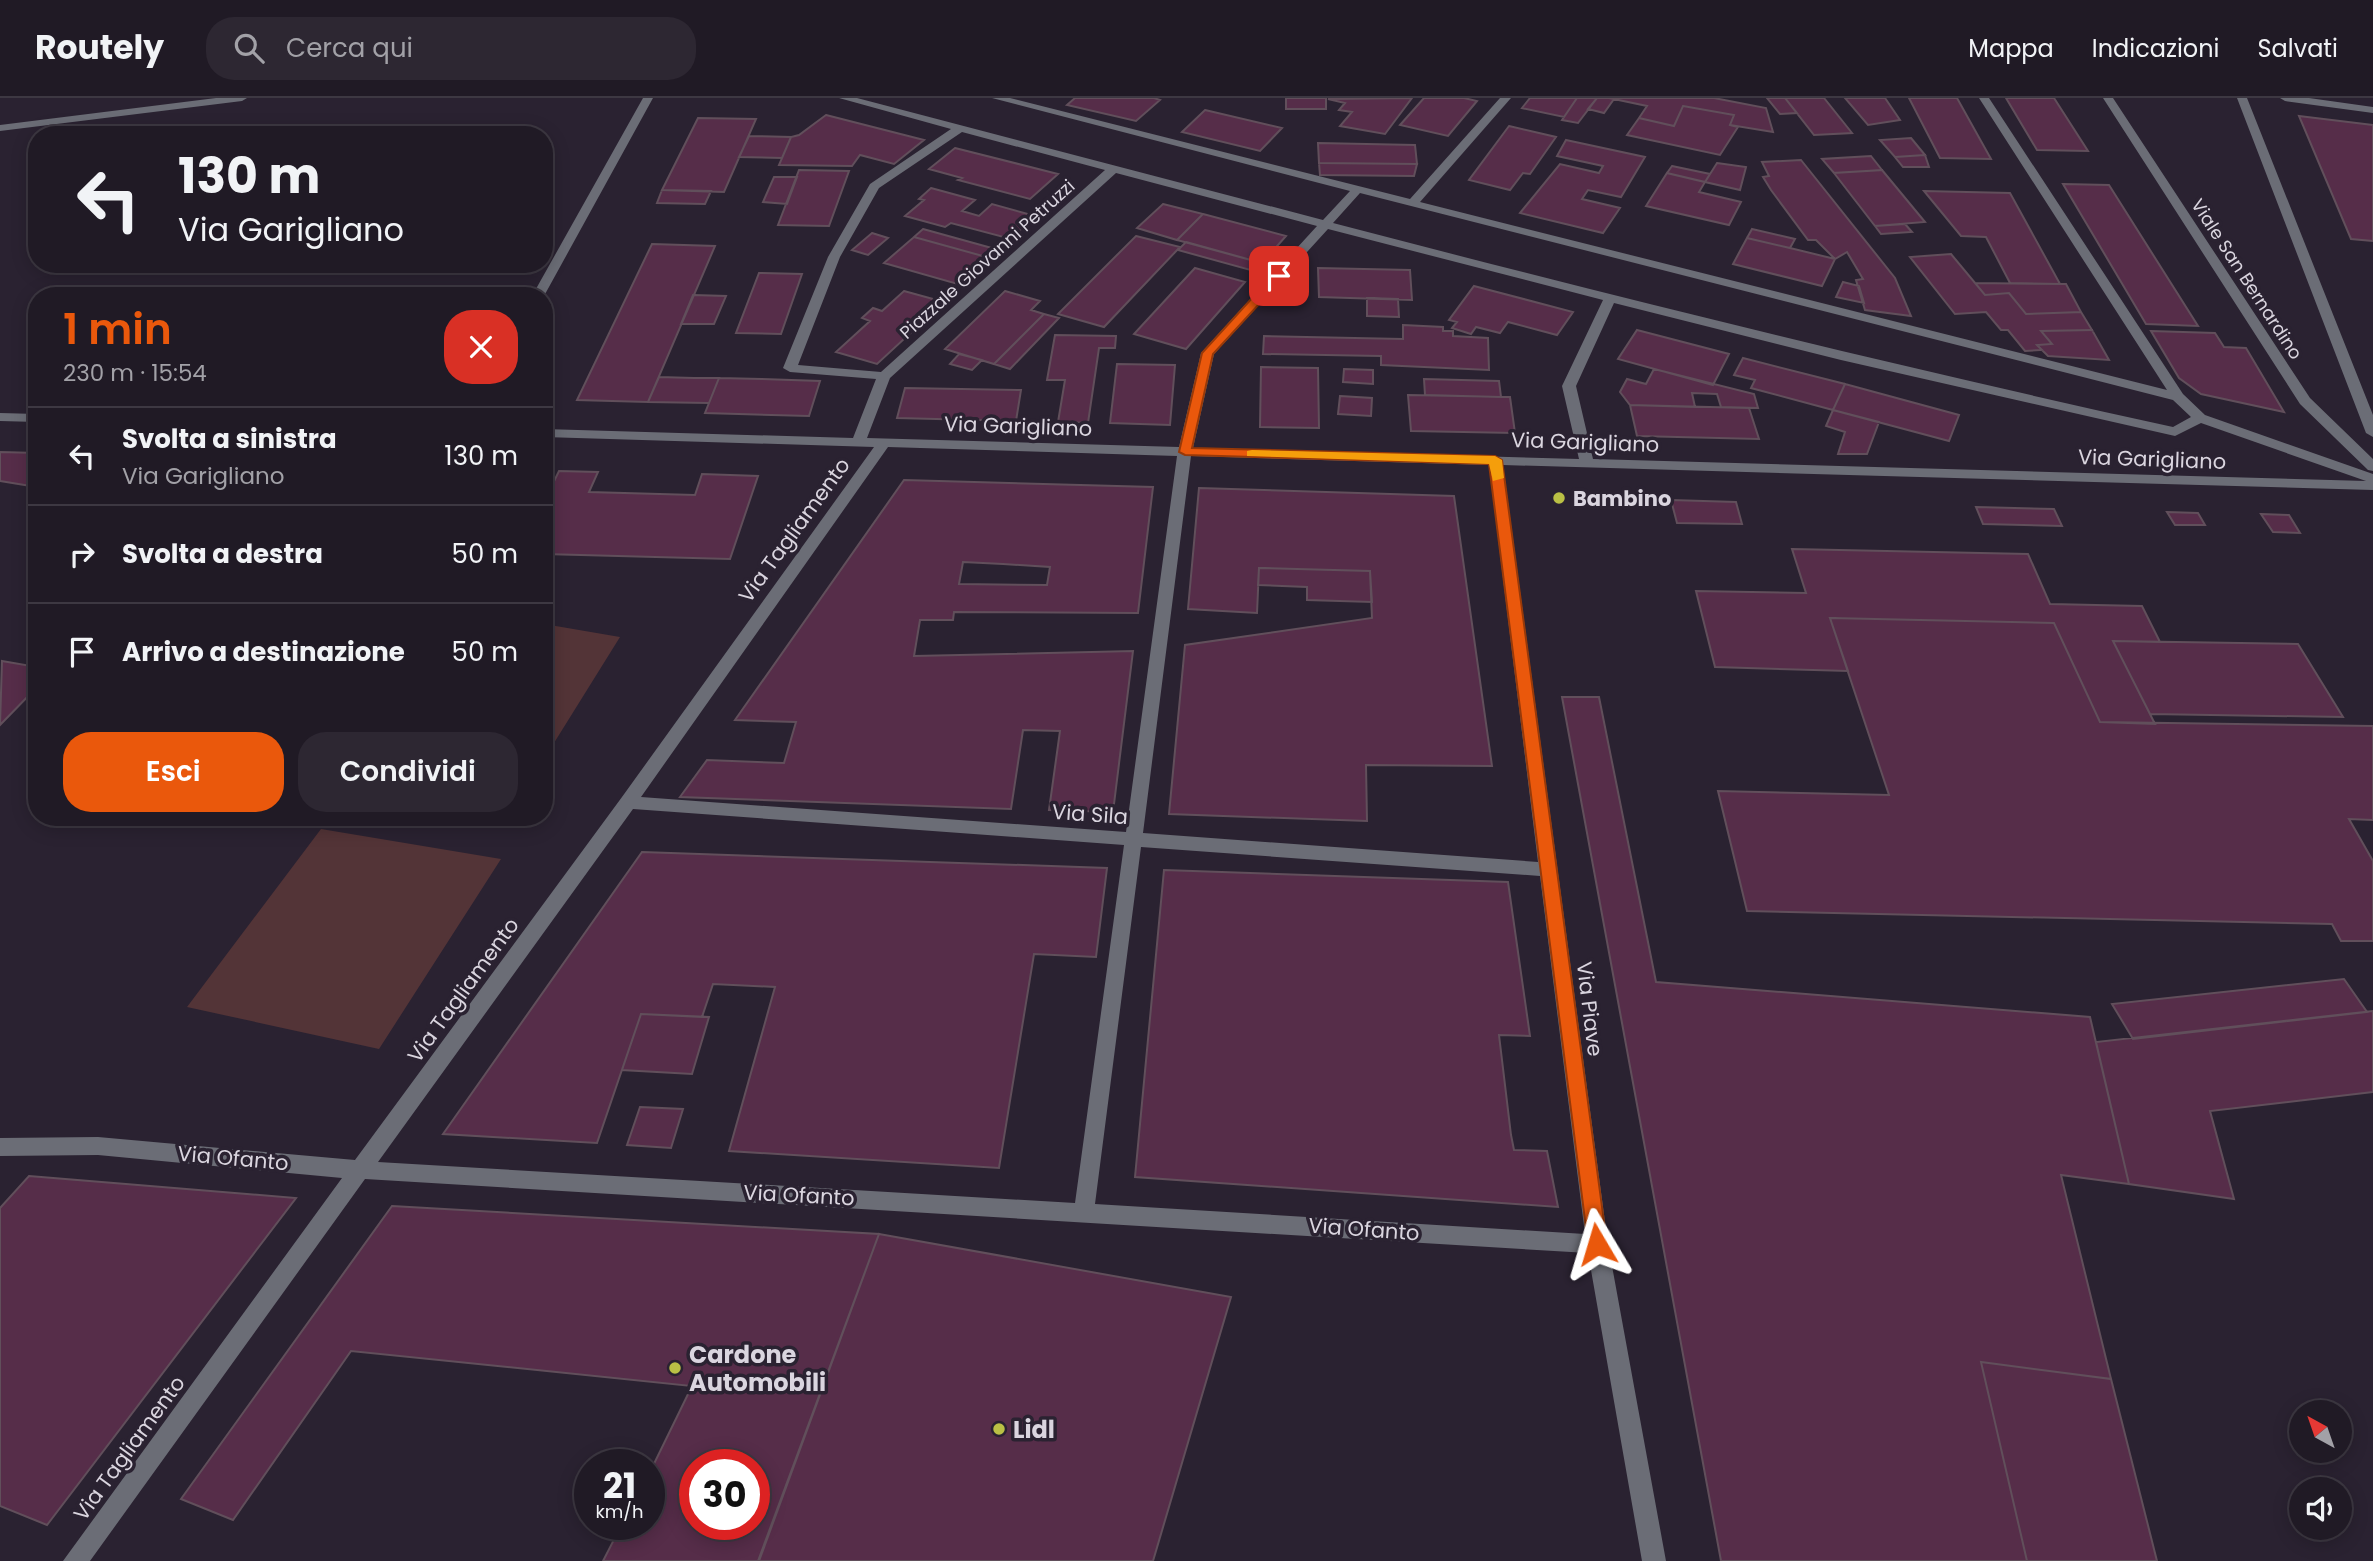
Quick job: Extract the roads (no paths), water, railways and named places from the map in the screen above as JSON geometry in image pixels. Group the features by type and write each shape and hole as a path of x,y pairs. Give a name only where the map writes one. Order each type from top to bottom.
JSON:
{"street":[{"path":"0,128 242,98"},
{"path":"553,269 649,98"},
{"path":"844,98 1610,298 1992,393 2175,432 2200,418"},
{"path":"997,98 2178,397"},
{"path":"1412,204 1505,98"},
{"path":"1984,98 2178,397 2200,418 2373,479"},
{"name":"Viale San Bernardino","path":"2108,98 2305,401 2373,467"},
{"path":"2242,98 2373,433"},
{"path":"2285,98 2373,110"},
{"path":"858,442 884,376 790,368 834,257 874,186 960,128"},
{"name":"Piazzale Giovanni Petruzzi","path":"884,376 1114,168"},
{"path":"1084,1212 1186,448 1208,353 1357,190"},
{"path":"1587,463 1569,386 1610,298"},
{"path":"0,417 28,418"},
{"name":"Via Garigliano","path":"553,433 1186,448 1587,463 2373,486"},
{"name":"Via Tagliamento","path":"75,1561 628,802 884,443"},
{"name":"Via Piave","path":"1495,460 1597,1244 1654,1561"},
{"name":"Via Sila","path":"628,802 1550,870"},
{"name":"Via Ofanto","path":"0,1147 98,1146 360,1170 1597,1244"}],"place":[{"name":"Bambino","path":"1559,498"},
{"name":"Cardone Automobili","path":"675,1368"},
{"name":"Lidl","path":"999,1429"}]}
